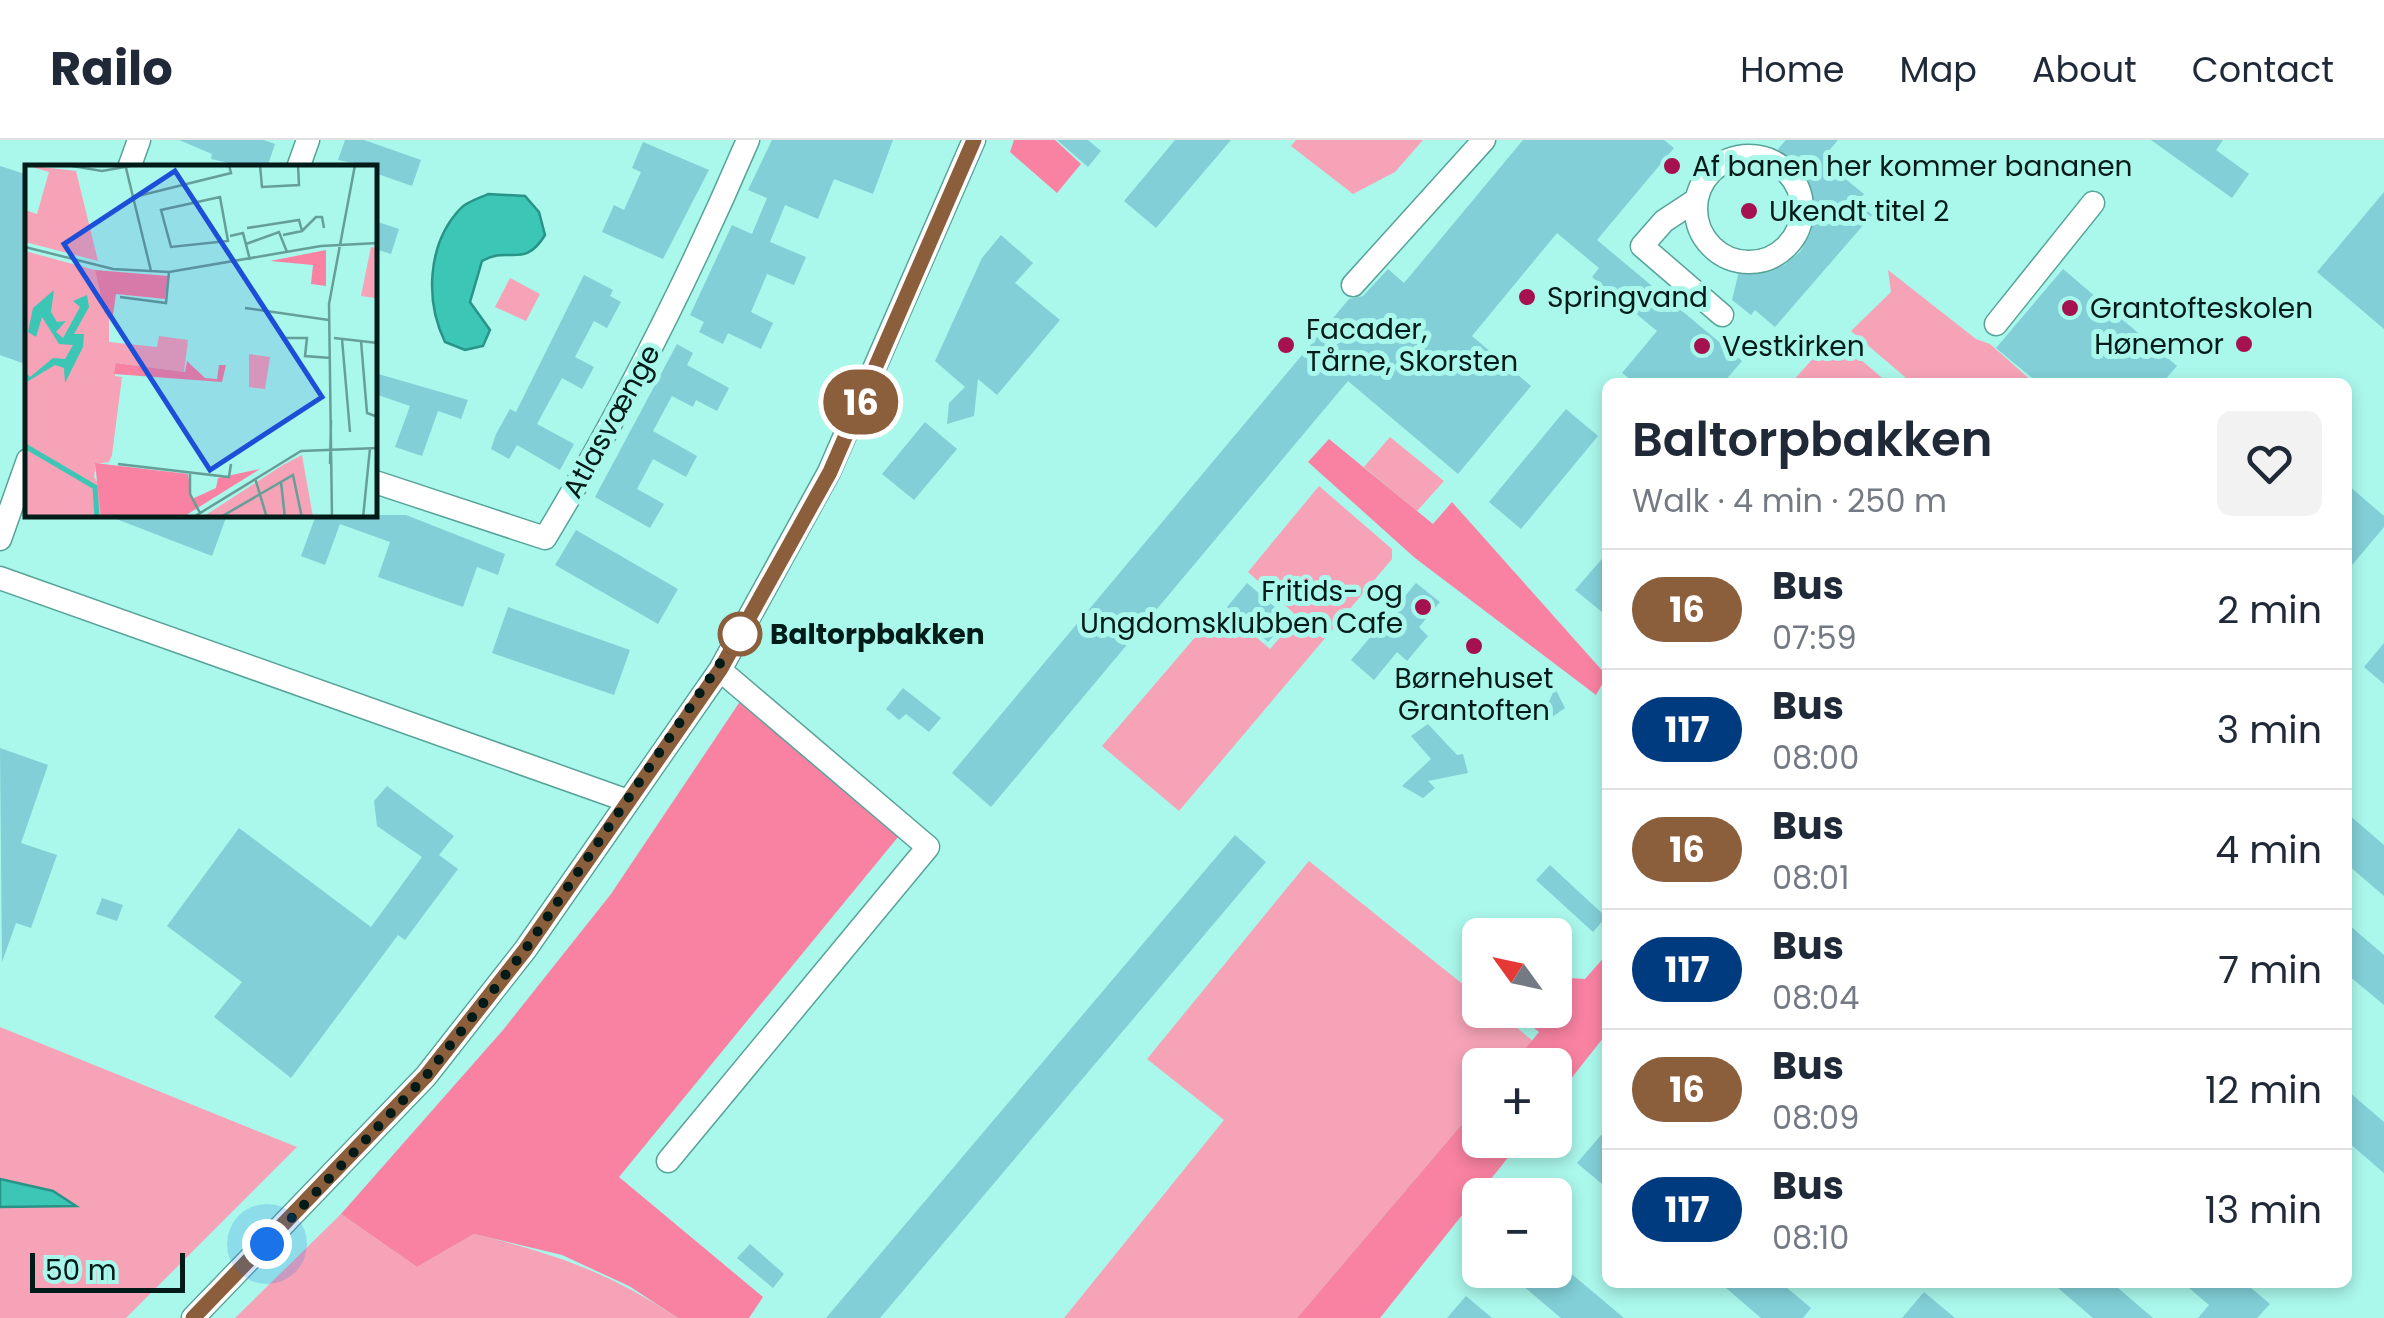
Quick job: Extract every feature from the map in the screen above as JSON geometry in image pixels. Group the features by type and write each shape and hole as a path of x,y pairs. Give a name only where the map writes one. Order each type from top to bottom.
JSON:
{"street":[{"path":"131,165 139,140"},
{"path":"299,165 308,140"},
{"name":"Atlasvænge","path":"378,483 545,538 597,452 686,283 748,140"},
{"path":"193,1318 426,1076 525,950 720,670 830,472 974,140"},
{"path":"1353,285 1484,140"},
{"path":"1696,200 1703,236 1731,260 1750,263 1784,250 1802,217 1795,181 1748,148 1715,168 1696,200 1664,221 1642,246 1722,315"},
{"path":"1996,324 2094,203"},
{"path":"0,539 25,468"},
{"path":"0,578 628,800"},
{"path":"668,1161 928,846 720,670"}],"shaded area":[{"path":"1014,140 1055,140 1081,164 1057,193 1010,152"},
{"path":"1296,140 1423,140 1395,172 1353,194 1291,146"},
{"path":"488,194 525,196 539,212 545,235 530,252 482,261 470,302 490,330 483,346 465,350 445,342 439,326 432,291 435,256 449,223 469,202"},
{"path":"1888,270 1976,339 1990,344 2028,378 1906,378 1851,331 1891,292"},
{"path":"510,278 540,294 526,321 495,307"},
{"path":"1833,336 1882,378 1796,378"},
{"path":"1390,437 1444,481 1417,511 1364,467"},
{"path":"1329,439 1433,524 1452,502 1602,670 1602,685 1596,695 1415,558 1308,462"},
{"path":"1319,486 1392,549 1392,559 1179,811 1102,746 1221,607 1270,649 1298,617 1248,572"},
{"path":"741,700 898,837 619,1177 763,1297 749,1318 678,1318 629,1286 562,1255 474,1234 417,1267 341,1214 503,1030 611,894"},
{"path":"1309,861 1462,984 1462,1028 1517,1028 1533,1041 1527,1048 1462,1048 1462,1124 1297,1318 1064,1318 1224,1120 1147,1059"},
{"path":"1602,960 1602,1039 1572,1077 1572,1048 1526,1048 1539,1032 1534,1028 1572,1028 1572,978 1585,979"},
{"path":"0,1027 297,1147 126,1318 0,1318"},
{"path":"1462,1124 1462,1158 1508,1158 1492,1178 1462,1178 1462,1215 1380,1318 1297,1318"},
{"path":"0,1179 53,1191 76,1206 0,1207"},
{"path":"341,1214 417,1267 474,1234 580,1266 678,1318 235,1318"}],"building":[{"path":"179,140 264,140 275,144 268,165 238,165 211,159 212,154"},
{"path":"345,140 364,140 421,160 412,186 378,174 378,165 338,160"},
{"path":"772,140 893,140 873,194 834,179 818,219 785,205 770,242 806,257 794,285 767,274 751,312 773,323 761,349 728,333 723,344 699,332 704,322 690,315 732,225 752,234 767,198 748,190"},
{"path":"1057,140 1088,140 1101,151 1088,167"},
{"path":"1175,140 1231,140 1156,228 1124,201"},
{"path":"1523,140 1664,140 1674,148 1597,240 1742,361 1727,378 1629,378 1622,373 1657,331 1592,277 1599,268 1557,233 1472,336 1531,386 1458,474 1348,381 991,807 952,773 1349,299 1363,296 1388,269 1404,283"},
{"path":"1786,140 1838,140 1827,153 1848,170 1843,177 1864,194 1858,202 1872,215 1775,327 1755,310 1751,315 1732,300 1739,271 1762,273 1784,265 1800,252 1810,234 1815,211 1810,188 1778,149"},
{"path":"2151,140 2223,140 2216,150 2249,174 2232,198"},
{"path":"643,142 709,170 663,259 602,232 614,205 624,210 641,172 632,168"},
{"path":"0,166 25,174 25,364 0,355"},
{"path":"2384,192 2384,329 2317,272"},
{"path":"378,222 399,229 391,254 378,250"},
{"path":"1001,235 1033,263 1015,283 1060,320 997,395 978,379 974,416 947,424 949,403 965,387 935,361 982,258"},
{"name":"Grantofteskolen","path":"2063,269 2177,366 2166,378 2032,378 1996,348"},
{"path":"584,275 613,290 610,296 621,302 607,328 594,321 575,357 594,367 582,389 562,378 537,424 574,444 560,470 517,445 509,459 491,449 496,434 510,409 516,412"},
{"path":"677,344 693,353 687,365 729,388 717,411 696,400 693,407 672,396 653,431 697,456 686,477 653,459 637,489 664,504 650,528 595,497"},
{"path":"378,374 468,400 461,419 438,411 422,456 395,447 410,406 378,395"},
{"path":"1566,409 1598,436 1521,529 1489,502"},
{"path":"925,422 957,449 914,500 882,474"},
{"path":"2352,488 2384,516 2384,527 2352,565"},
{"path":"378,515 406,515 505,554 498,575 477,567 463,607 378,577 390,542 340,524 325,565 301,556 315,518"},
{"path":"114,518 226,518 212,556"},
{"path":"576,530 678,589 658,624 555,565"},
{"path":"1602,559 1602,612 1575,590"},
{"path":"1247,583 1289,619 1268,642 1227,607"},
{"path":"1416,583 1440,602 1419,627 1428,636 1407,661 1397,652 1374,680 1351,660"},
{"path":"508,607 630,650 614,695 492,653"},
{"path":"2384,643 2384,684 2364,667"},
{"path":"903,688 941,718 929,732 906,714 899,720 886,709"},
{"path":"1555,688 1565,708 1545,722 1548,704"},
{"path":"1428,724 1457,755 1463,754 1468,773 1428,781 1435,788 1423,798 1402,786 1431,759 1411,736"},
{"path":"0,748 48,765 21,843 57,855 31,928 16,923 2,962"},
{"path":"387,786 454,836 439,855 458,869 405,940 398,935 291,1078 214,1017 242,982 167,926 239,828 371,927 422,857 377,826 374,801"},
{"path":"2352,817 2384,845 2384,896 2352,868"},
{"path":"1235,835 1266,862 880,1318 826,1318"},
{"path":"1550,865 1602,913 1602,922 1593,932 1536,880"},
{"path":"102,898 123,905 117,921 96,914"},
{"path":"2352,927 2384,955 2384,1005 2352,978"},
{"path":"2352,1094 2384,1122 2384,1173 2352,1145"},
{"path":"1602,1134 1602,1184 1577,1163"},
{"path":"750,1244 784,1274 773,1288 737,1258"},
{"path":"1572,1274 1624,1318 1561,1318 1525,1288 1572,1288"},
{"path":"1726,1288 1787,1288 1811,1308 1803,1318 1761,1318"},
{"path":"2058,1288 2118,1288 2153,1318 2093,1318"},
{"path":"2189,1288 2251,1288 2270,1304 2257,1318 2198,1318 2209,1305"},
{"path":"1924,1292 1955,1318 1902,1318"},
{"path":"1466,1296 1492,1318 1447,1318"}],"bus line":[{"name":"16","path":"193,1318 426,1076 525,950 720,670 830,472 974,140"}],"place":[{"name":"Af banen her kommer bananen","path":"1672,166"},
{"name":"Ukendt titel 2","path":"1749,211"},
{"name":"Springvand","path":"1527,297"},
{"name":"Grantofteskolen","path":"2070,308"},
{"name":"Hønemor","path":"2244,344"},
{"name":"Facader, Tårne, Skorsten","path":"1286,345"},
{"name":"Vestkirken","path":"1702,346"},
{"name":"Fritids- og Ungdomsklubben Cafe","path":"1423,607"},
{"name":"Baltorpbakken","path":"740,634"},
{"name":"Børnehuset Grantoften","path":"1474,646"}],"route":[{"path":"267,1244 426,1076 525,950 720,670 740,634"}]}
